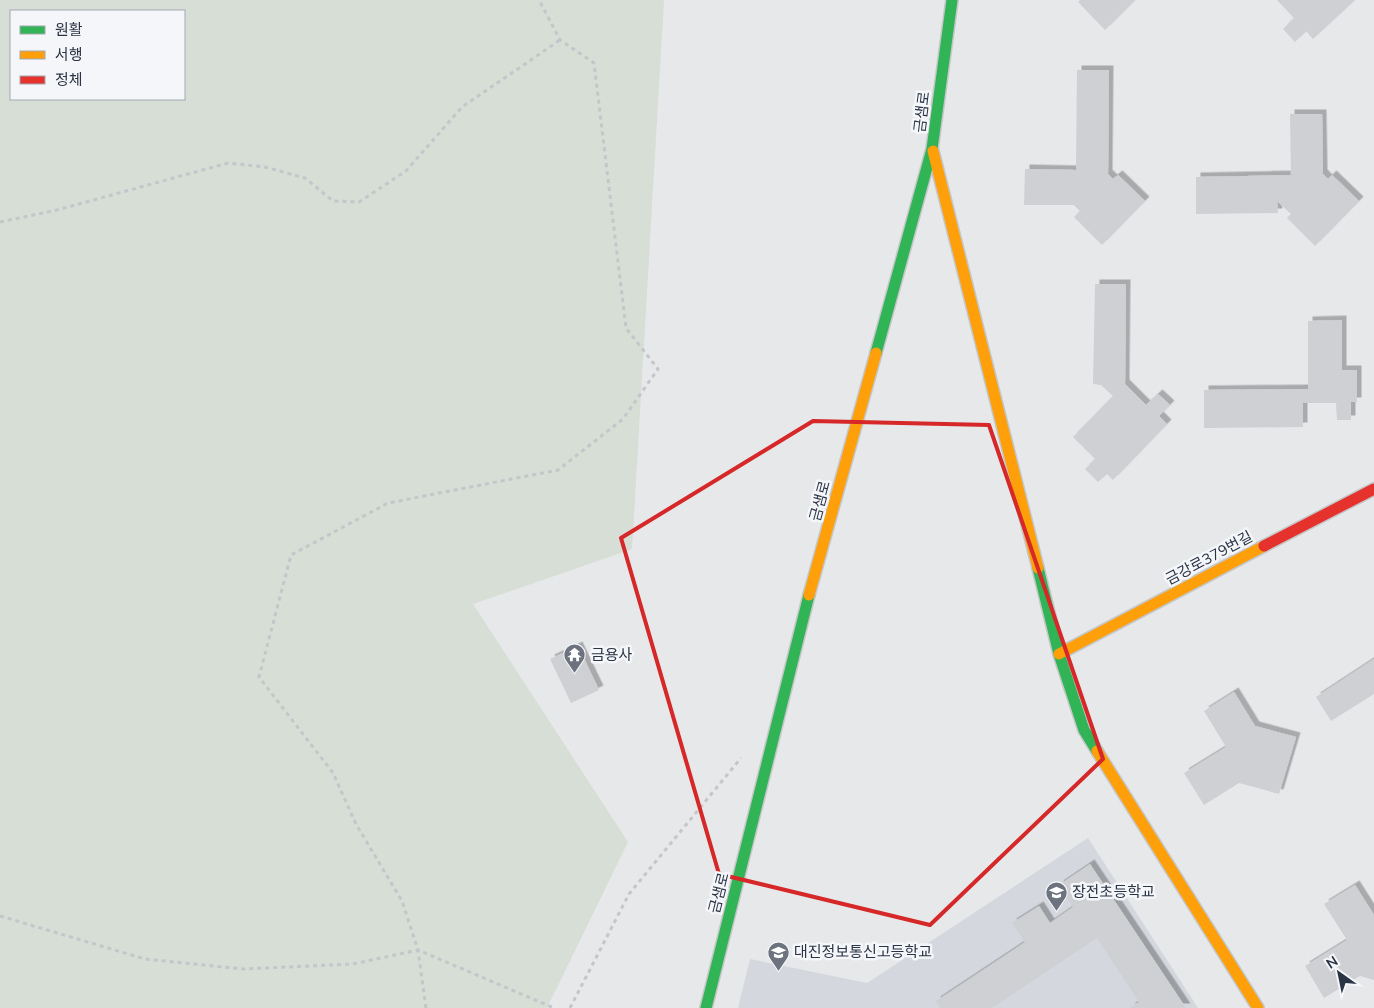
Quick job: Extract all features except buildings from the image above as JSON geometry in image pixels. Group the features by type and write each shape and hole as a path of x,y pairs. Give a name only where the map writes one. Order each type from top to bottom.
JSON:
{"street":[{"name":"금샘로","path":"706,1008 806,607 932,149 952,0"},
{"path":"932,149 1059,654 1084,730 1258,1008"},
{"name":"금강로379번길","path":"1059,654 1374,489"}],"path":[{"path":"426,1008 418,950 402,902 356,824 333,773 259,677 291,555 388,503 558,470 623,419 658,369 626,328 594,63 560,40 539,0"},
{"path":"0,222 57,210 228,163 265,167 305,178 333,201 359,202 406,172 462,107 560,40"},
{"path":"570,1008 629,894 743,756"},
{"path":"0,916 145,959 243,969 352,964 418,950 554,1008"}],"highlighted area":[{"path":"813,421 989,425 1103,759 930,925 719,874 621,538"}],"shaded area":[{"path":"0,0 664,0 632,549 473,604 628,842 547,1008 0,1008"},
{"name":"장전초등학교","path":"1088,838 1198,1008 738,1008 750,959 867,983"}],"traffic: fast":[{"path":"876,353 932,149 952,0"},
{"path":"1038,568 1059,654 1084,730 1097,751"},
{"path":"706,1008 809,595"}],"traffic: slow":[{"path":"933,151 1038,568"},
{"path":"809,595 876,353"},
{"path":"1059,654 1264,546"},
{"path":"1097,751 1258,1008"}],"traffic: jam":[{"path":"1264,546 1374,489"}],"place":[{"name":"금용사","path":"575,674"},
{"name":"장전초등학교","path":"1056,911"},
{"name":"대진정보통신고등학교","path":"778,971"}]}
